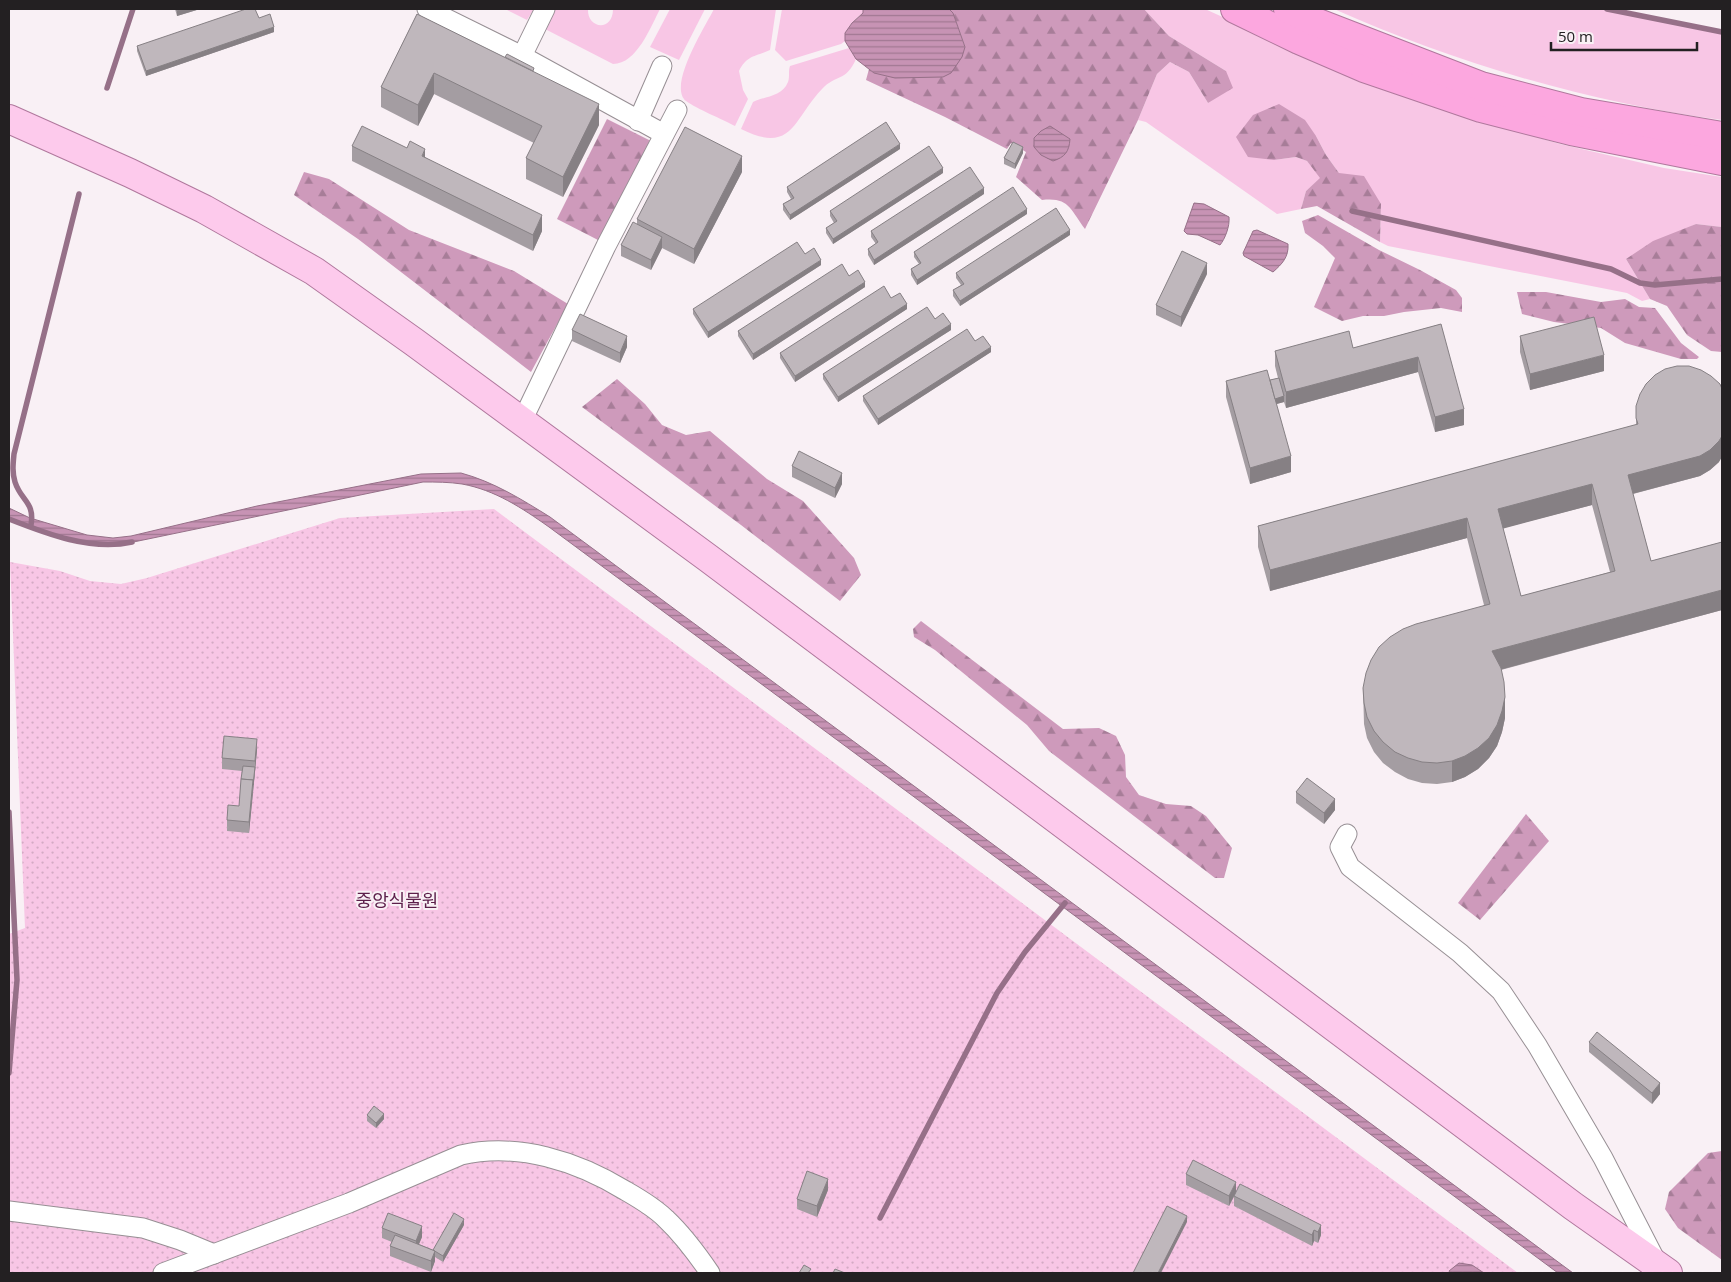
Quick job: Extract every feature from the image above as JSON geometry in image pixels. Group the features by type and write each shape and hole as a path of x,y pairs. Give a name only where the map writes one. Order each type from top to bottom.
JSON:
{"highway":[{"path":"1235,9 1299,40 1364,68 1482,108 1571,130 1722,162"},
{"path":"1288,9 1313,21 1480,86 1581,112 1722,136"}],"main road":[{"path":"9,119 130,173 204,209 314,271 708,558 1573,1206 1664,1270"}],"street":[{"path":"427,9 522,56 664,134"},
{"path":"522,56 545,9"},
{"path":"638,121 662,66"},
{"path":"522,421 606,246 677,110"},
{"path":"1347,834 1340,847 1350,867 1460,953 1501,991 1537,1045 1603,1158 1664,1270"},
{"path":"163,1273 349,1204 461,1155 477,1151 505,1150 542,1155 574,1164 606,1179 633,1195 666,1218 684,1237 710,1273"},
{"path":"9,1211 143,1228 214,1254"}],"green space":[{"path":"505,9 534,9 527,20"},
{"path":"554,9 588,9 591,21 600,25 609,22 613,9 660,9 648,34 636,51 622,62 613,64 545,29"},
{"path":"670,9 705,9 679,60 650,47"},
{"path":"714,9 776,9 770,50 748,59 739,71 743,90 748,99 735,126 686,101 681,93 684,70"},
{"path":"782,9 863,9 863,13 850,25 846,32 845,41 841,44 786,61 775,50"},
{"path":"949,9 1144,9 1169,36 1226,71 1233,88 1208,103 1189,72 1170,62 1157,74 1138,120 1085,229 1068,206 1058,200 1042,200 1016,177 1026,152 1011,143 1007,149 866,80 869,69 874,73 965,47 953,13"},
{"path":"1144,9 1205,9 1368,83 1460,115 1560,144 1664,168 1722,177 1722,227 1696,224 1626,259 1650,299 1642,301 1627,293 1388,246 1380,242 1381,204 1339,173 1326,155 1316,136 1274,160 1296,157 1307,161 1321,178 1306,191 1301,209 1277,214 1146,122 1138,120 1157,74 1170,62 1189,72 1208,103 1226,71 1169,36"},
{"path":"1334,9 1599,9 1722,34 1722,120 1623,103 1524,78 1427,47"},
{"path":"849,48 856,59 852,66 845,75 827,84 822,89 797,122 782,136 772,138 758,136 741,129 753,102 782,91 789,80 790,66"},
{"path":"1279,104 1305,120 1339,173 1364,176 1381,204 1380,242 1317,206 1301,209 1306,191 1320,178 1307,161 1296,157 1274,160 1248,157 1236,137 1253,115"},
{"path":"607,119 651,141 600,241 557,219"},
{"path":"304,172 329,179 409,230 514,271 568,304 531,372 358,239 294,195"},
{"path":"1318,215 1379,250 1456,290 1462,298 1462,312 1441,308 1384,316 1363,316 1342,321 1314,307 1335,258 1323,246 1305,233 1302,221"},
{"path":"1696,224 1722,227 1722,352 1711,351 1687,335 1667,306 1650,299 1626,259 1653,241"},
{"path":"1517,292 1546,292 1601,302 1625,299 1639,307 1655,308 1681,343 1699,357 1697,359 1681,359 1625,343 1601,328 1554,322 1522,314"},
{"path":"617,379 645,404 662,425 686,435 710,431 767,479 803,501 854,558 861,575 840,601 582,407"},
{"name":"중앙식물원","path":"494,509 1518,1273 9,1273 9,934 25,928 10,562 60,571 90,581 121,584 147,578 340,518"},
{"path":"921,621 1063,729 1099,728 1116,736 1125,755 1126,777 1139,795 1166,804 1191,806 1206,816 1232,848 1224,878 1215,878 1049,751 1027,725 935,650 914,637 913,629"},
{"path":"1526,814 1549,841 1480,920 1458,903"},
{"path":"1722,1151 1722,1260 1678,1228 1665,1209 1669,1192 1708,1153"}],"shaded area":[{"path":"863,9 949,9 953,13 965,47 962,57 951,73 943,77 895,78 874,73 856,59 845,41 845,33 863,13"},
{"path":"1050,126 1070,139 1066,153 1061,158 1053,161 1041,155 1034,147 1034,138"},
{"path":"1194,203 1204,204 1229,217 1227,232 1220,245 1198,235 1187,234 1184,231"},
{"path":"1257,230 1288,244 1284,260 1273,272 1244,256 1243,253 1253,231"},
{"path":"461,473 496,486 550,517 1573,1273 1558,1273 549,527 497,495 462,484 423,482 119,545 91,543 63,537 35,530 9,520 9,508 30,518 87,535 113,538 131,536 257,506 421,474"},
{"path":"1459,1263 1472,1265 1484,1273 1450,1273 1449,1271"}],"building":[{"path":"246,9 255,9 259,18 270,14 274,27 146,71 137,46"},
{"path":"417,14 599,104 563,177 526,158 542,126 434,73 418,105 381,87"},
{"path":"507,54 534,68 533,71 505,57"},
{"path":"886,122 900,144 790,215 783,204 794,198 787,187"},
{"path":"362,126 407,148 410,141 425,149 422,156 542,215 533,235 352,146"},
{"path":"685,127 742,156 694,249 637,219"},
{"path":"1013,142 1023,147 1015,164 1004,158"},
{"path":"929,146 943,168 833,239 826,228 837,221 830,211"},
{"path":"970,167 984,188 874,260 868,249 878,242 871,231"},
{"path":"1013,187 1027,209 917,280 911,269 921,263 914,252"},
{"path":"1056,208 1070,230 960,301 953,290 964,284 956,273"},
{"path":"633,222 662,237 651,260 621,245"},
{"path":"797,242 805,254 814,248 821,260 708,332 693,309"},
{"path":"1182,251 1207,263 1181,317 1156,305"},
{"path":"842,264 849,276 858,270 865,282 753,354 738,331"},
{"path":"884,286 891,298 900,293 907,304 795,376 780,353"},
{"path":"927,307 935,319 943,313 951,324 838,397 823,374"},
{"path":"580,314 627,336 620,353 572,330"},
{"path":"1594,317 1604,355 1530,374 1520,336"},
{"path":"1441,324 1464,409 1435,417 1418,357 1286,392 1275,351 1349,331 1353,348"},
{"path":"967,329 975,341 983,336 991,347 878,419 863,396"},
{"path":"1689,366 1701,370 1720,384 1722,389 1722,436 1710,450 1700,456 1628,475 1651,561 1722,542 1722,590 1492,651 1501,668 1505,697 1497,725 1489,738 1478,748 1452,761 1422,762 1395,752 1374,731 1367,717 1363,688 1366,673 1379,647 1403,629 1490,604 1467,518 1270,570 1258,526 1638,424 1636,406 1640,394 1655,375 1665,369","holes":["1592,484 1615,571 1521,596 1498,509"]},
{"path":"1267,370 1291,456 1250,468 1226,381"},
{"path":"1279,378 1284,396 1275,399 1270,380"},
{"path":"799,451 842,473 835,488 792,466"},
{"path":"224,736 257,739 255,761 222,758"},
{"path":"243,766 255,767 253,785 253,780 241,779"},
{"path":"1307,778 1335,799 1324,813 1296,792"},
{"path":"241,779 253,780 249,822 227,820 228,805 239,806"},
{"path":"1597,1032 1660,1083 1652,1093 1589,1042"},
{"path":"374,1106 384,1114 376,1123 367,1115"},
{"path":"1193,1160 1236,1182 1229,1196 1186,1174"},
{"path":"807,1171 828,1179 817,1206 797,1199"},
{"path":"1240,1184 1321,1225 1318,1232 1314,1230 1312,1235 1234,1196"},
{"path":"1167,1206 1187,1216 1158,1273 1133,1273"},
{"path":"388,1213 422,1226 416,1241 382,1228"},
{"path":"454,1213 464,1219 443,1256 433,1250"},
{"path":"395,1235 435,1251 431,1261 390,1246"},
{"path":"804,1265 811,1269 808,1273 799,1273"},
{"path":"835,1269 845,1273 833,1273"}],"waterway":[{"path":"107,88 133,9"},
{"path":"1607,9 1722,32"},
{"path":"31,525 31,511 14,478 14,454 79,194"},
{"path":"1352,211 1611,269 1640,283 1655,285 1722,279"},
{"path":"9,519 69,540 85,543 117,544 132,542"},
{"path":"9,812 17,980 9,1073"},
{"path":"880,1218 997,993 1025,952 1065,903"}]}
